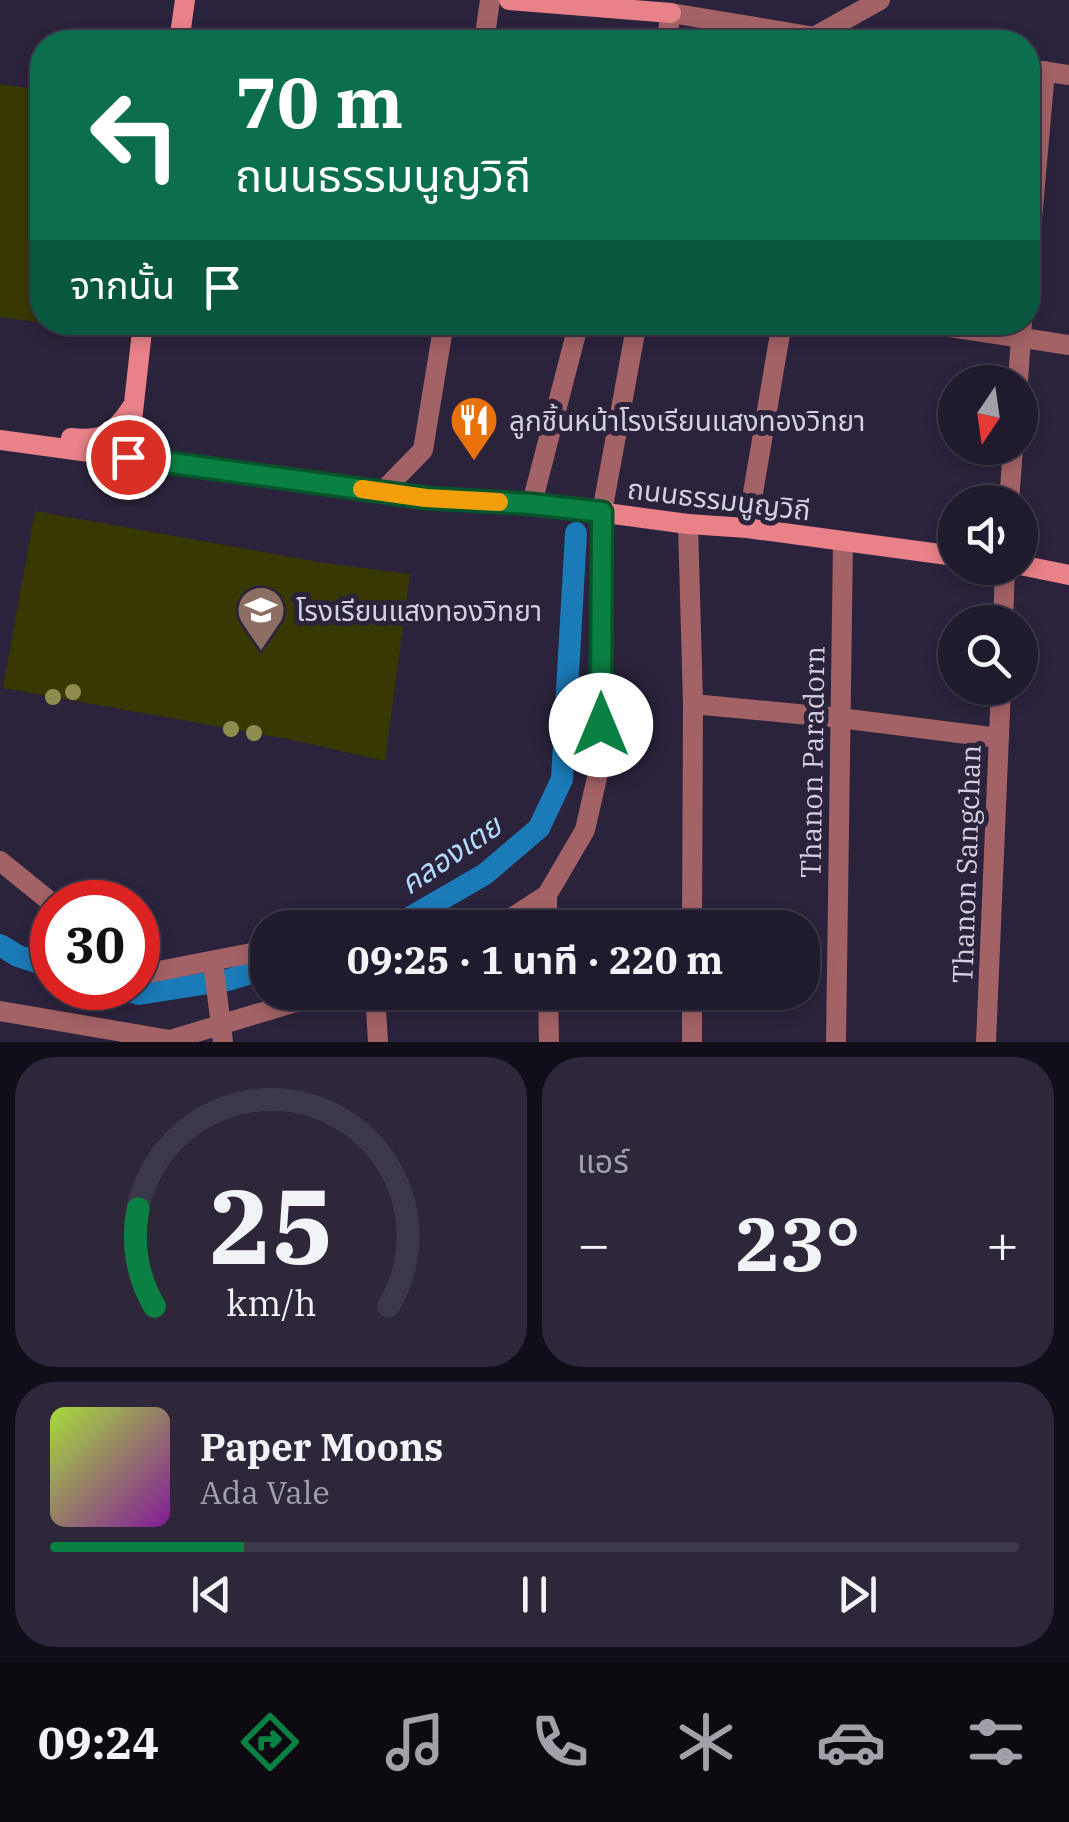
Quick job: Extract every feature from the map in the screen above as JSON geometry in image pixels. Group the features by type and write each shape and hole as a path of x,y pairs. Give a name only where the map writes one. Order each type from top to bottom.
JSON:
{"street":[{"path":"181,30 185,0"},
{"path":"486,30 490,0"},
{"path":"509,0 683,10 733,30"},
{"path":"828,30 880,0"},
{"path":"1040,70 1069,74"},
{"path":"128,457 141,335"},
{"path":"382,492 423,450 442,335"},
{"path":"532,504 576,335"},
{"path":"522,910 546,894 585,830 601,760 602,512 635,335"},
{"path":"747,528 780,335"},
{"path":"1019,365 1022,335"},
{"path":"1038,335 1069,345"},
{"path":"0,428 91,440 111,434 132,407"},
{"name":"ถนนธรรมนูญวิถี","path":"0,440 426,498 532,504 938,554"},
{"path":"688,524 693,704 692,910"},
{"name":"Thanon Paradorn","path":"836,1042 843,542"},
{"path":"1038,569 1069,575"},
{"path":"693,704 999,738"},
{"name":"Thanon Sangchan","path":"986,1042 1000,705"},
{"path":"0,861 30,885"},
{"path":"546,894 546,910"},
{"path":"160,971 250,954"},
{"path":"212,962 222,1033"},
{"path":"0,1011 170,1040 222,1033 283,1010"},
{"path":"376,1010 378,1042"},
{"path":"548,1010 549,1042"},
{"path":"692,1010 692,1042"}],"shaded area":[{"path":"0,84 30,88 30,321 0,317"},
{"path":"35,511 324,563 410,574 385,761 293,740 3,688"}],"waterway":[{"name":"คลองเตย","path":"423,910 485,874 539,828 562,779 576,533"},
{"name":"คลองเตย","path":"0,945 30,960"},
{"name":"คลองเตย","path":"160,991 250,973"}],"slow traffic":[{"path":"362,489 499,502"}],"place":[{"name":"ลูกชิ้นหน้าโรงเรียนแสงทองวิทยา","path":"474,462"},
{"name":"โรงเรียนแสงทองวิทยา","path":"261,652"}],"route":[{"path":"128,457 426,498 602,512 601,725"}]}
